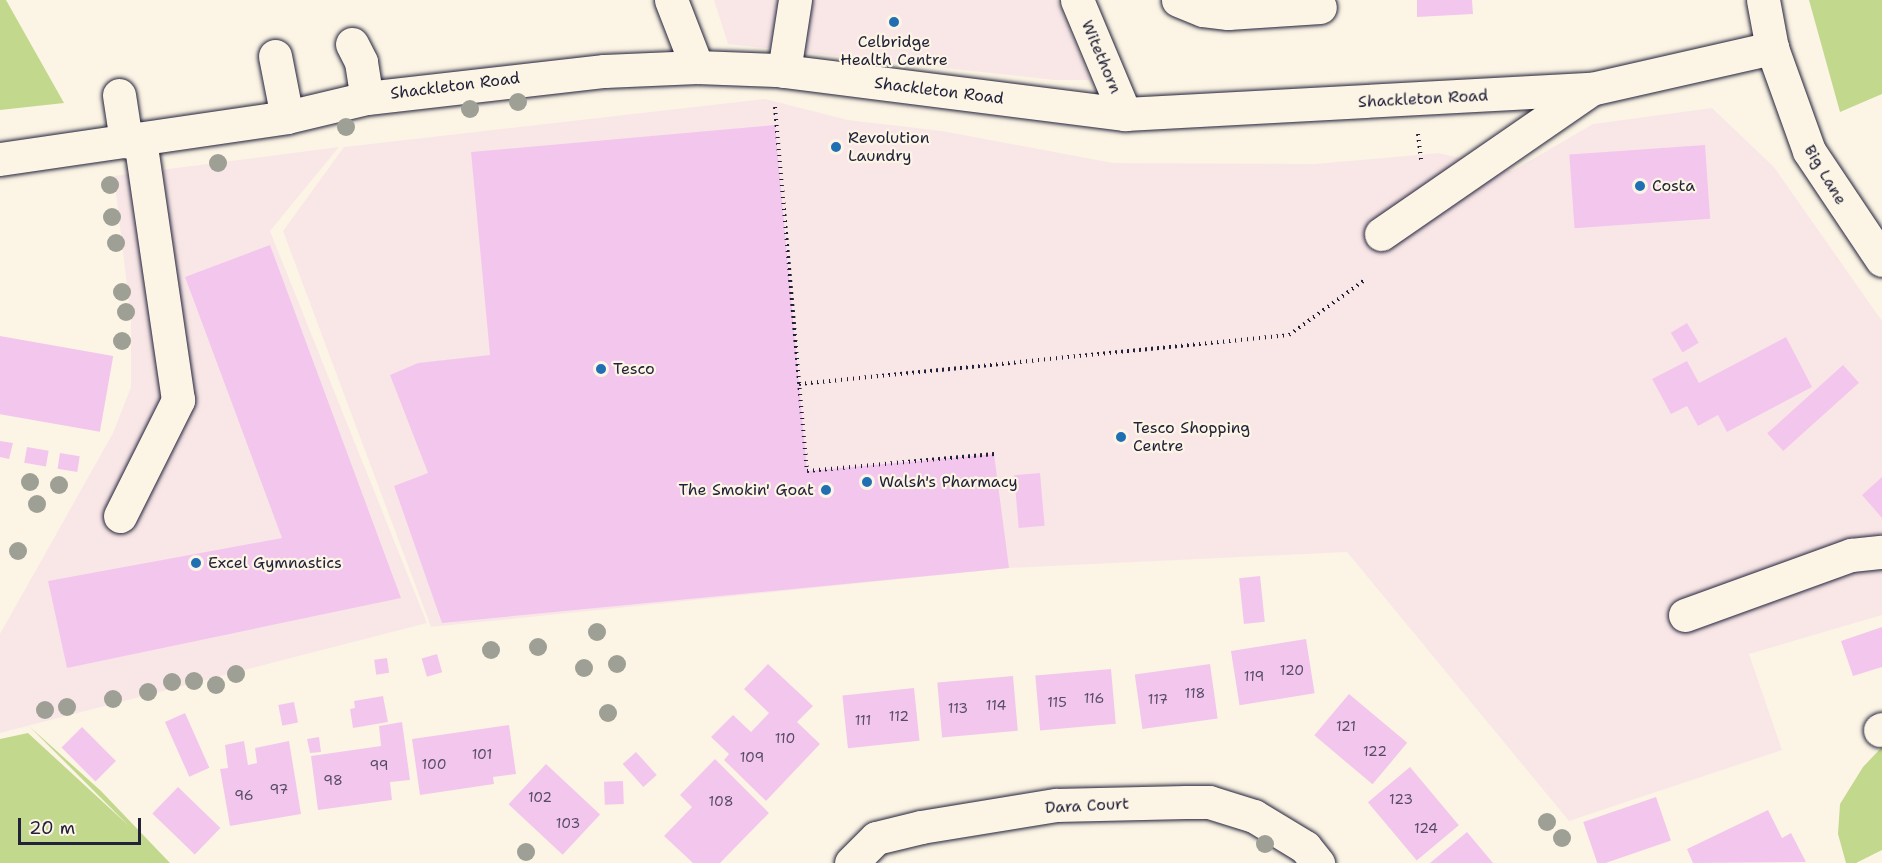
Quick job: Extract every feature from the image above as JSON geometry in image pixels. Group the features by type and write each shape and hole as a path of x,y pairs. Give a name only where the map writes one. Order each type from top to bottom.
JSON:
{"street":[{"path":"671,0 698,67"},
{"path":"780,70 795,0"},
{"name":"Witethorn","path":"1077,0 1125,114"},
{"path":"1179,0 1203,10 1228,13 1320,7"},
{"name":"Big Lane","path":"1763,0 1772,48 1809,151 1882,260"},
{"path":"352,44 361,62 367,98"},
{"name":"Shackleton Road","path":"0,159 287,117 367,98 508,79 698,67 780,70 1125,114 1591,89 1772,48"},
{"path":"275,56 287,117"},
{"path":"1382,234 1591,89"},
{"path":"119,95 133,140 178,400 120,516"},
{"path":"1685,615 1851,555 1882,552"},
{"name":"Dara Court","path":"851,863 876,838 921,827 1056,805 1186,802 1209,802 1254,816 1305,847 1318,863"}],"path":[{"path":"780,70 775,125 807,471 994,454"},
{"path":"1418,131 1421,167"},
{"path":"799,384 1289,336 1366,279"}],"shaded area":[{"name":"Celbridge Health Centre","path":"714,0 1057,0 1090,80 1054,80 728,44"},
{"name":"Tesco Shopping Centre","path":"765,99 848,120 942,131 1113,163 1315,164 1439,153 1512,171 1593,124 1712,108 1774,167 1882,321 1882,615 1749,654 1782,750 1569,821 1347,552 1009,568 431,627 283,231 344,147"},
{"path":"339,147 270,231 427,623 0,733 0,634 113,433 131,387 131,320 114,176"}],"green space":[{"path":"0,0 6,0 64,103 0,110"},
{"path":"1809,0 1882,0 1882,94 1840,112"},
{"path":"29,726 101,791 170,863 0,863 0,739 28,733 129,826"},
{"path":"1882,747 1882,850 1856,863 1846,863 1838,834 1840,804 1863,767"}],"building":[{"path":"1417,0 1472,0 1473,14 1417,17"},
{"name":"Tesco","path":"775,125 807,471 994,454 1009,568 442,623 394,486 428,473 390,375 418,363 490,355 471,152"},
{"name":"Costa","path":"1705,145 1710,219 1574,228 1569,154"},
{"path":"270,245 401,598 67,668 48,581 282,538 185,277"},
{"path":"1687,323 1699,343 1683,353 1671,333"},
{"path":"0,336 113,356 100,432 0,414"},
{"path":"1786,337 1812,387 1727,432 1718,415 1698,426 1687,406 1671,414 1652,379 1687,361 1699,383"},
{"path":"1843,365 1859,383 1783,451 1767,433"},
{"path":"0,441 13,443 9,459 0,457"},
{"path":"27,447 49,451 46,467 24,463"},
{"path":"60,453 80,456 77,472 57,469"},
{"path":"1040,473 1045,526 1019,528 1014,475"},
{"path":"1882,477 1882,518 1862,495"},
{"path":"1260,576 1265,622 1244,624 1239,578"},
{"path":"1882,627 1882,667 1853,676 1841,641"},
{"path":"1306,639 1315,693 1240,705 1231,651"},
{"path":"437,654 442,672 427,677 422,658"},
{"path":"387,658 389,673 376,675 374,660"},
{"path":"768,664 813,706 797,722 820,744 766,801 724,760 729,754 711,737 733,715 751,732 769,713 744,689"},
{"path":"1210,664 1218,718 1142,729 1135,675"},
{"path":"1111,669 1116,724 1040,730 1035,676"},
{"path":"1013,676 1018,731 942,737 937,683"},
{"path":"914,688 920,741 848,748 842,696"},
{"path":"1349,694 1407,743 1373,784 1314,735"},
{"path":"383,696 388,722 353,728 350,709 355,708 354,701"},
{"path":"294,702 298,723 282,726 278,705"},
{"path":"185,713 209,768 189,777 165,722"},
{"path":"402,722 410,780 390,782 392,800 318,810 311,756 381,746 379,726"},
{"path":"509,725 516,774 493,777 494,784 420,795 412,739"},
{"path":"82,727 116,761 95,781 61,748"},
{"path":"319,737 321,752 310,753 307,739"},
{"path":"244,741 248,765 257,763 255,748 289,741 301,814 230,826 220,769 228,768 225,745"},
{"path":"636,752 657,775 643,787 623,764"},
{"path":"715,759 769,813 720,863 693,863 664,836 692,807 680,795"},
{"path":"546,764 600,814 563,855 508,804"},
{"path":"1410,767 1459,825 1417,861 1368,802"},
{"path":"623,781 624,804 605,805 604,782"},
{"path":"178,787 220,828 195,855 152,814"},
{"path":"1656,797 1671,840 1606,863 1597,863 1583,822"},
{"path":"1768,810 1782,838 1791,833 1806,862 1693,863 1687,849"},
{"path":"1467,832 1493,863 1430,863"}],"place":[{"name":"Celbridge Health Centre","path":"894,22"},
{"name":"Revolution Laundry","path":"836,147"},
{"name":"Costa","path":"1640,186"},
{"name":"Tesco","path":"601,369"},
{"name":"Tesco Shopping Centre","path":"1121,437"},
{"name":"Walsh's Pharmacy","path":"867,482"},
{"name":"The Smokin' Goat","path":"826,490"},
{"name":"Excel Gymnastics","path":"196,563"}]}
